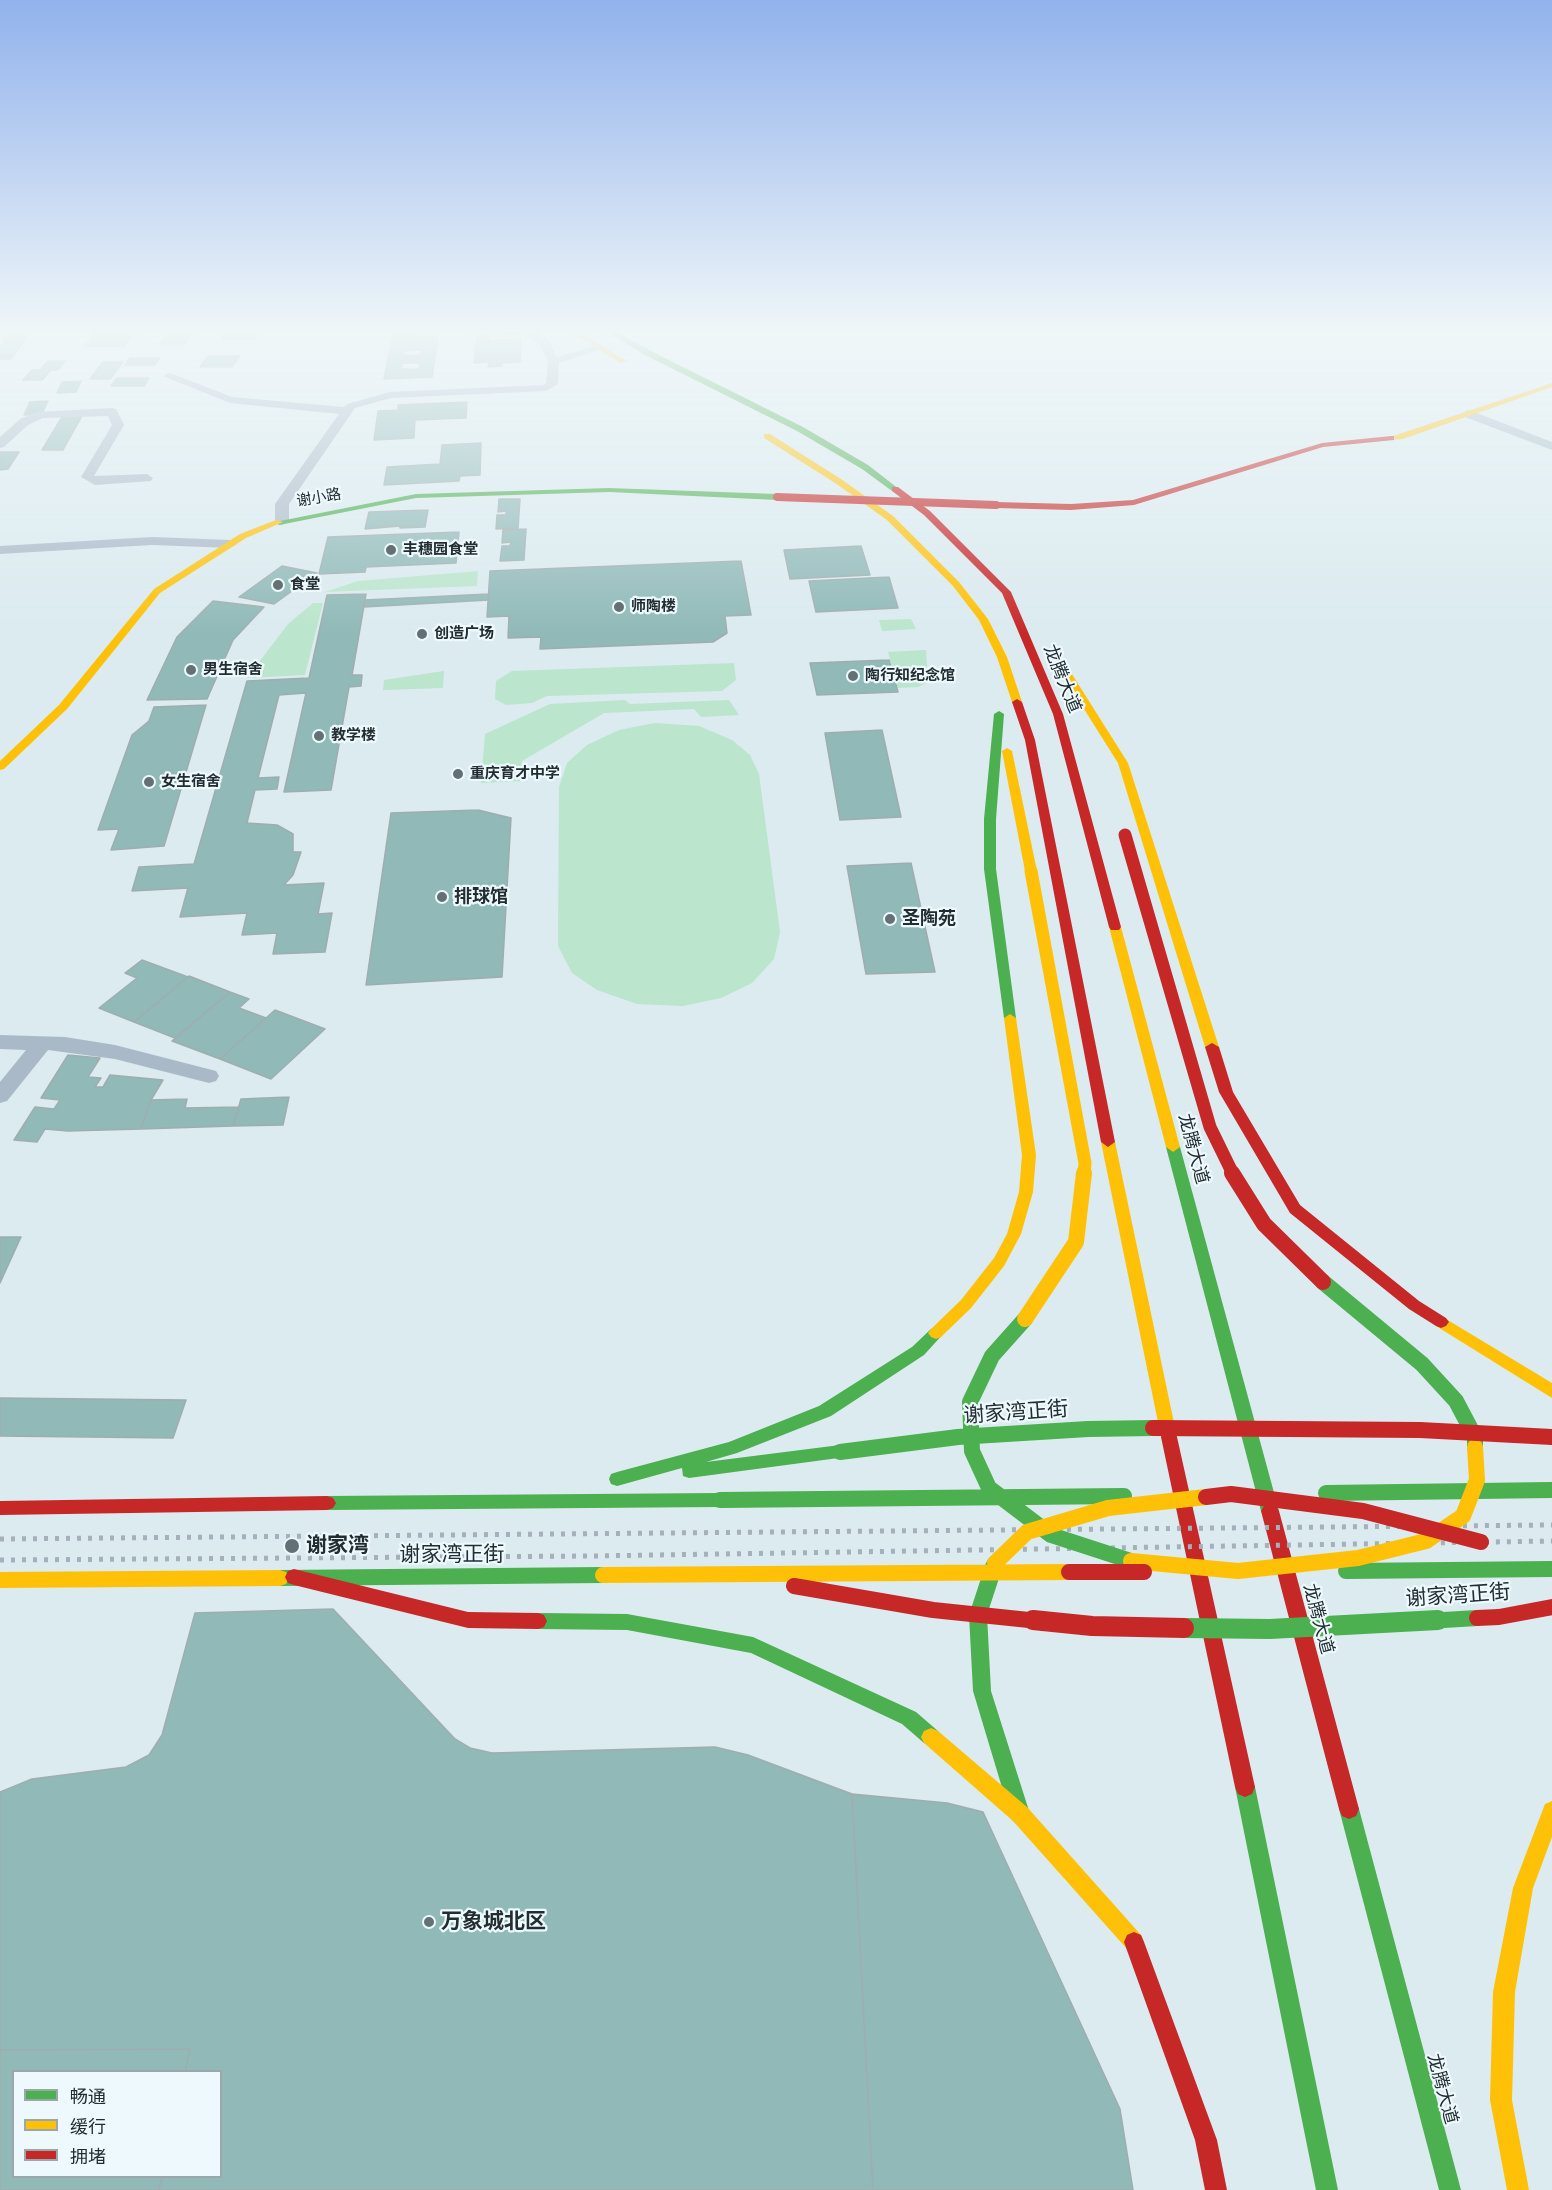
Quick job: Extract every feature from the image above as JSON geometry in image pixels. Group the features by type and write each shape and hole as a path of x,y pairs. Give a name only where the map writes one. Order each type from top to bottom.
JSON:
{"main road":[{"name":"龙腾大道","path":"802,430 865,467 927,513 1006,592 1058,714 1450,2190"},
{"name":"谢小路","path":"0,767 63,707 157,591 243,536 282,521 416,496 609,490 1071,507 1134,502 1322,445 1400,437 1420,430"},
{"path":"757,431 792,450 890,518 956,584 983,619 1002,657 1030,740 1127,1240 1268,1895 1327,2190"},
{"path":"1006,592 1034,620"},
{"path":"1002,657 1000,703 1085,1163 1076,1242 1034,1308 992,1356 970,1402 972,1451 989,1488 1051,1535 1124,1560 1238,1571 1358,1558 1426,1541 1463,1516 1477,1480 1475,1437 1455,1401 1422,1364 1314,1275 1264,1224 1233,1175 1210,1127 1124,829"},
{"path":"1058,714 1063,666"},
{"path":"1063,666 1097,738 1103,759"},
{"path":"1063,666 1123,763 1226,1092 1294,1209 1414,1305 1552,1391"},
{"name":"谢家湾正街","path":"1000,703 990,819 990,869 1029,1155 1026,1192 1014,1234 999,1262 966,1304 918,1351 825,1411 731,1448 611,1480 958,1437 1099,1429 1227,1427 1420,1430 1552,1437"},
{"path":"487,1500 570,1487"},
{"path":"0,1508 487,1500 720,1500 1552,1490"},
{"path":"1020,1814 982,1691 978,1615 995,1563 1027,1532 1108,1508 1232,1494 1363,1511 1489,1550 1533,1591 1552,1619"},
{"name":"谢家湾正街","path":"0,1580 294,1576 1552,1569"},
{"name":"谢家湾正街","path":"723,1574 933,1610 1092,1626 1270,1629 1499,1617 1552,1607"},
{"path":"294,1576 468,1620 627,1622 753,1645 909,1718 1020,1814 1135,1943 1206,2140 1216,2190"},
{"path":"1518,2190 1501,2100 1503,1992 1523,1888 1552,1811"}],"street":[{"path":"115,430 87,477 95,481 147,478"},
{"path":"282,521 282,504 333,430"},
{"path":"1511,430 1552,446"},
{"path":"0,444 5,435"},
{"path":"0,550 152,541 230,544"},
{"path":"0,1042 115,1052 208,1076"},
{"path":"0,1096 42,1044"}],"green space":[{"path":"478,571 477,586 325,592 358,581"},
{"path":"313,603 323,603 305,675 247,678 288,624"},
{"path":"911,619 916,629 882,631 879,620"},
{"path":"926,650 928,682 918,687 897,688 888,652"},
{"path":"734,663 736,680 722,691 547,696 532,703 506,705 495,699 496,681 512,671"},
{"path":"444,671 443,688 383,690 384,680"},
{"path":"625,700 630,704 729,700 739,715 701,717 694,709 604,713 522,761 521,781 481,783 485,734 550,704"},
{"path":"655,723 699,726 732,740 750,755 759,774 780,932 774,959 752,983 721,998 683,1006 637,1004 597,990 572,973 558,946 559,787 567,763 587,745 619,730"}],"building":[{"path":"54,430 74,430 63,450 42,450"},
{"path":"375,430 414,430 414,438 374,440"},
{"path":"481,443 480,475 460,476 459,481 384,485 387,467 440,464 442,445"},
{"path":"0,452 19,452 8,469 0,470"},
{"path":"499,499 520,499 518,528 496,529 497,515 506,515 506,511 498,512"},
{"path":"428,510 425,527 400,528 400,526 365,529 369,512"},
{"path":"526,529 524,560 500,561 502,546 510,546 511,542 502,543 503,530"},
{"name":"丰穗园食堂","path":"459,532 456,563 366,567 365,572 319,574 328,537"},
{"path":"861,546 870,575 790,579 784,550"},
{"name":"师陶楼","path":"741,561 751,615 725,616 727,633 713,642 540,649 541,637 508,638 509,616 487,617 490,571"},
{"name":"食堂","path":"282,566 317,573 274,604 239,597"},
{"path":"889,577 898,608 816,612 809,581"},
{"name":"教学楼","path":"366,594 352,675 362,675 361,686 349,687 331,790 284,792 306,693 279,695 258,778 279,777 277,789 255,790 247,823 277,825 293,834 293,852 301,852 293,875 284,885 324,883 318,914 332,913 325,952 273,954 277,933 242,935 247,913 180,917 188,888 132,891 139,867 194,864 247,681 309,678 327,595"},
{"path":"489,594 489,600 364,607 365,600"},
{"name":"男生宿舍","path":"213,601 264,607 233,640 207,699 147,700 177,637"},
{"name":"陶行知纪念馆","path":"889,660 898,692 817,695 810,663"},
{"name":"女生宿舍","path":"206,705 164,846 111,850 119,829 98,830 132,735 149,721 154,707"},
{"path":"882,730 901,817 840,820 825,733"},
{"name":"排球馆","path":"478,810 511,818 502,977 366,985 391,813"},
{"name":"圣陶苑","path":"911,863 935,972 866,974 847,866"},
{"path":"142,960 188,977 134,1022 99,1008 137,978 125,973"},
{"path":"189,976 230,992 175,1038 134,1022"},
{"path":"230,992 249,999 239,1008 266,1018 220,1059 172,1041"},
{"path":"275,1010 325,1029 271,1079 220,1059"},
{"path":"68,1055 100,1058 88,1077 101,1078 95,1087 103,1087 110,1075 163,1080 151,1100 141,1129 68,1131 45,1129 37,1142 14,1140 35,1107 54,1109 60,1100 41,1098"},
{"path":"289,1097 283,1125 233,1126 241,1099"},
{"path":"187,1099 185,1108 239,1107 233,1126 141,1129 151,1100"},
{"path":"0,1237 21,1237 0,1283"},
{"path":"0,1398 186,1400 173,1438 0,1436"},
{"name":"万象城北区","path":"333,1609 455,1739 470,1748 492,1753 715,1747 748,1755 852,1794 873,2190 159,2190 162,2178 222,2178 222,2070 185,2070 190,2049 0,2050 0,1792 32,1779 126,1767 149,1755 162,1735 195,1613"},
{"path":"852,1794 947,1803 983,1812 1120,2109 1133,2190 873,2190"},
{"path":"190,2049 185,2070 12,2070 12,2178 162,2178 159,2190 0,2190 0,2050"}],"railway":[{"path":"0,1539 1552,1525"},
{"path":"0,1560 591,1556 1552,1541"}],"traffic: fast":[{"path":"802,430 865,467 895,489"},
{"path":"279,522 416,496 609,490 777,497"},
{"path":"999,714 990,819 990,869 1010,1018"},
{"path":"1173,1147 1270,1511"},
{"path":"1323,1282 1422,1364 1456,1401 1475,1437 1475,1447"},
{"path":"1025,1319 992,1356 970,1402 972,1451 989,1488 1051,1535 1131,1561"},
{"path":"617,1479 731,1448 825,1411 918,1351 936,1333"},
{"path":"840,1452 958,1437 1088,1429 1153,1428"},
{"path":"689,1471 840,1452"},
{"path":"1326,1493 1552,1490"},
{"path":"720,1500 1124,1496"},
{"path":"327,1503 720,1500"},
{"path":"995,1563 978,1615 982,1691 1020,1814"},
{"path":"1346,1571 1552,1569"},
{"path":"280,1578 603,1575"},
{"path":"1184,1628 1270,1629 1477,1618"},
{"path":"538,1621 627,1622 753,1645 909,1718 931,1737"},
{"path":"1245,1787 1327,2190"},
{"path":"1349,1809 1450,2190"}],"traffic: slow":[{"path":"1391,438 1420,430"},
{"path":"767,436 838,481 890,518 956,584 983,619 1002,657 1017,702"},
{"path":"0,767 63,707 157,591 243,536 279,522"},
{"path":"1065,671 1123,763 1212,1047"},
{"path":"1007,751 1031,871"},
{"path":"1025,1319 1076,1242 1085,1163 1031,871"},
{"path":"1115,927 1173,1147"},
{"path":"936,1333 966,1304 999,1262 1014,1234 1026,1192 1029,1155 1010,1018"},
{"path":"1108,1142 1169,1437"},
{"path":"1441,1322 1552,1391"},
{"path":"1131,1561 1238,1571 1358,1558 1426,1541 1463,1516 1477,1480 1475,1447"},
{"path":"995,1563 1027,1532 1108,1508 1206,1497"},
{"path":"603,1575 1069,1572"},
{"path":"0,1580 280,1578"},
{"path":"931,1737 1020,1814 1134,1942"},
{"path":"1518,2190 1501,2100 1504,1992 1523,1888 1552,1811"}],"traffic: jam":[{"path":"996,505 1071,507 1134,502 1322,445 1391,438"},
{"path":"895,489 927,513 1006,592 1058,714 1115,927"},
{"path":"777,497 996,505"},
{"path":"1017,702 1030,740 1108,1142"},
{"path":"1125,835 1210,1127 1233,1175 1264,1224 1323,1282"},
{"path":"1212,1047 1226,1092 1295,1209 1414,1305 1441,1322"},
{"path":"1153,1428 1420,1430 1552,1437"},
{"path":"1169,1437 1245,1787"},
{"path":"1206,1497 1231,1494 1363,1511 1481,1542"},
{"path":"0,1508 327,1503"},
{"path":"1270,1511 1349,1809"},
{"path":"1069,1572 1144,1572"},
{"path":"294,1577 468,1620 538,1621"},
{"path":"794,1586 933,1610 1092,1626 1184,1628"},
{"path":"1477,1618 1499,1617 1552,1607"},
{"path":"1134,1942 1206,2140 1216,2190"}],"place":[{"name":"丰穗园食堂","path":"391,550"},
{"name":"食堂","path":"278,585"},
{"name":"师陶楼","path":"619,607"},
{"name":"创造广场","path":"422,634"},
{"name":"男生宿舍","path":"191,670"},
{"name":"陶行知纪念馆","path":"853,676"},
{"name":"教学楼","path":"319,736"},
{"name":"重庆育才中学","path":"458,774"},
{"name":"女生宿舍","path":"149,782"},
{"name":"排球馆","path":"442,897"},
{"name":"圣陶苑","path":"890,919"},
{"name":"谢家湾","path":"292,1546"},
{"name":"万象城北区","path":"429,1922"}]}
